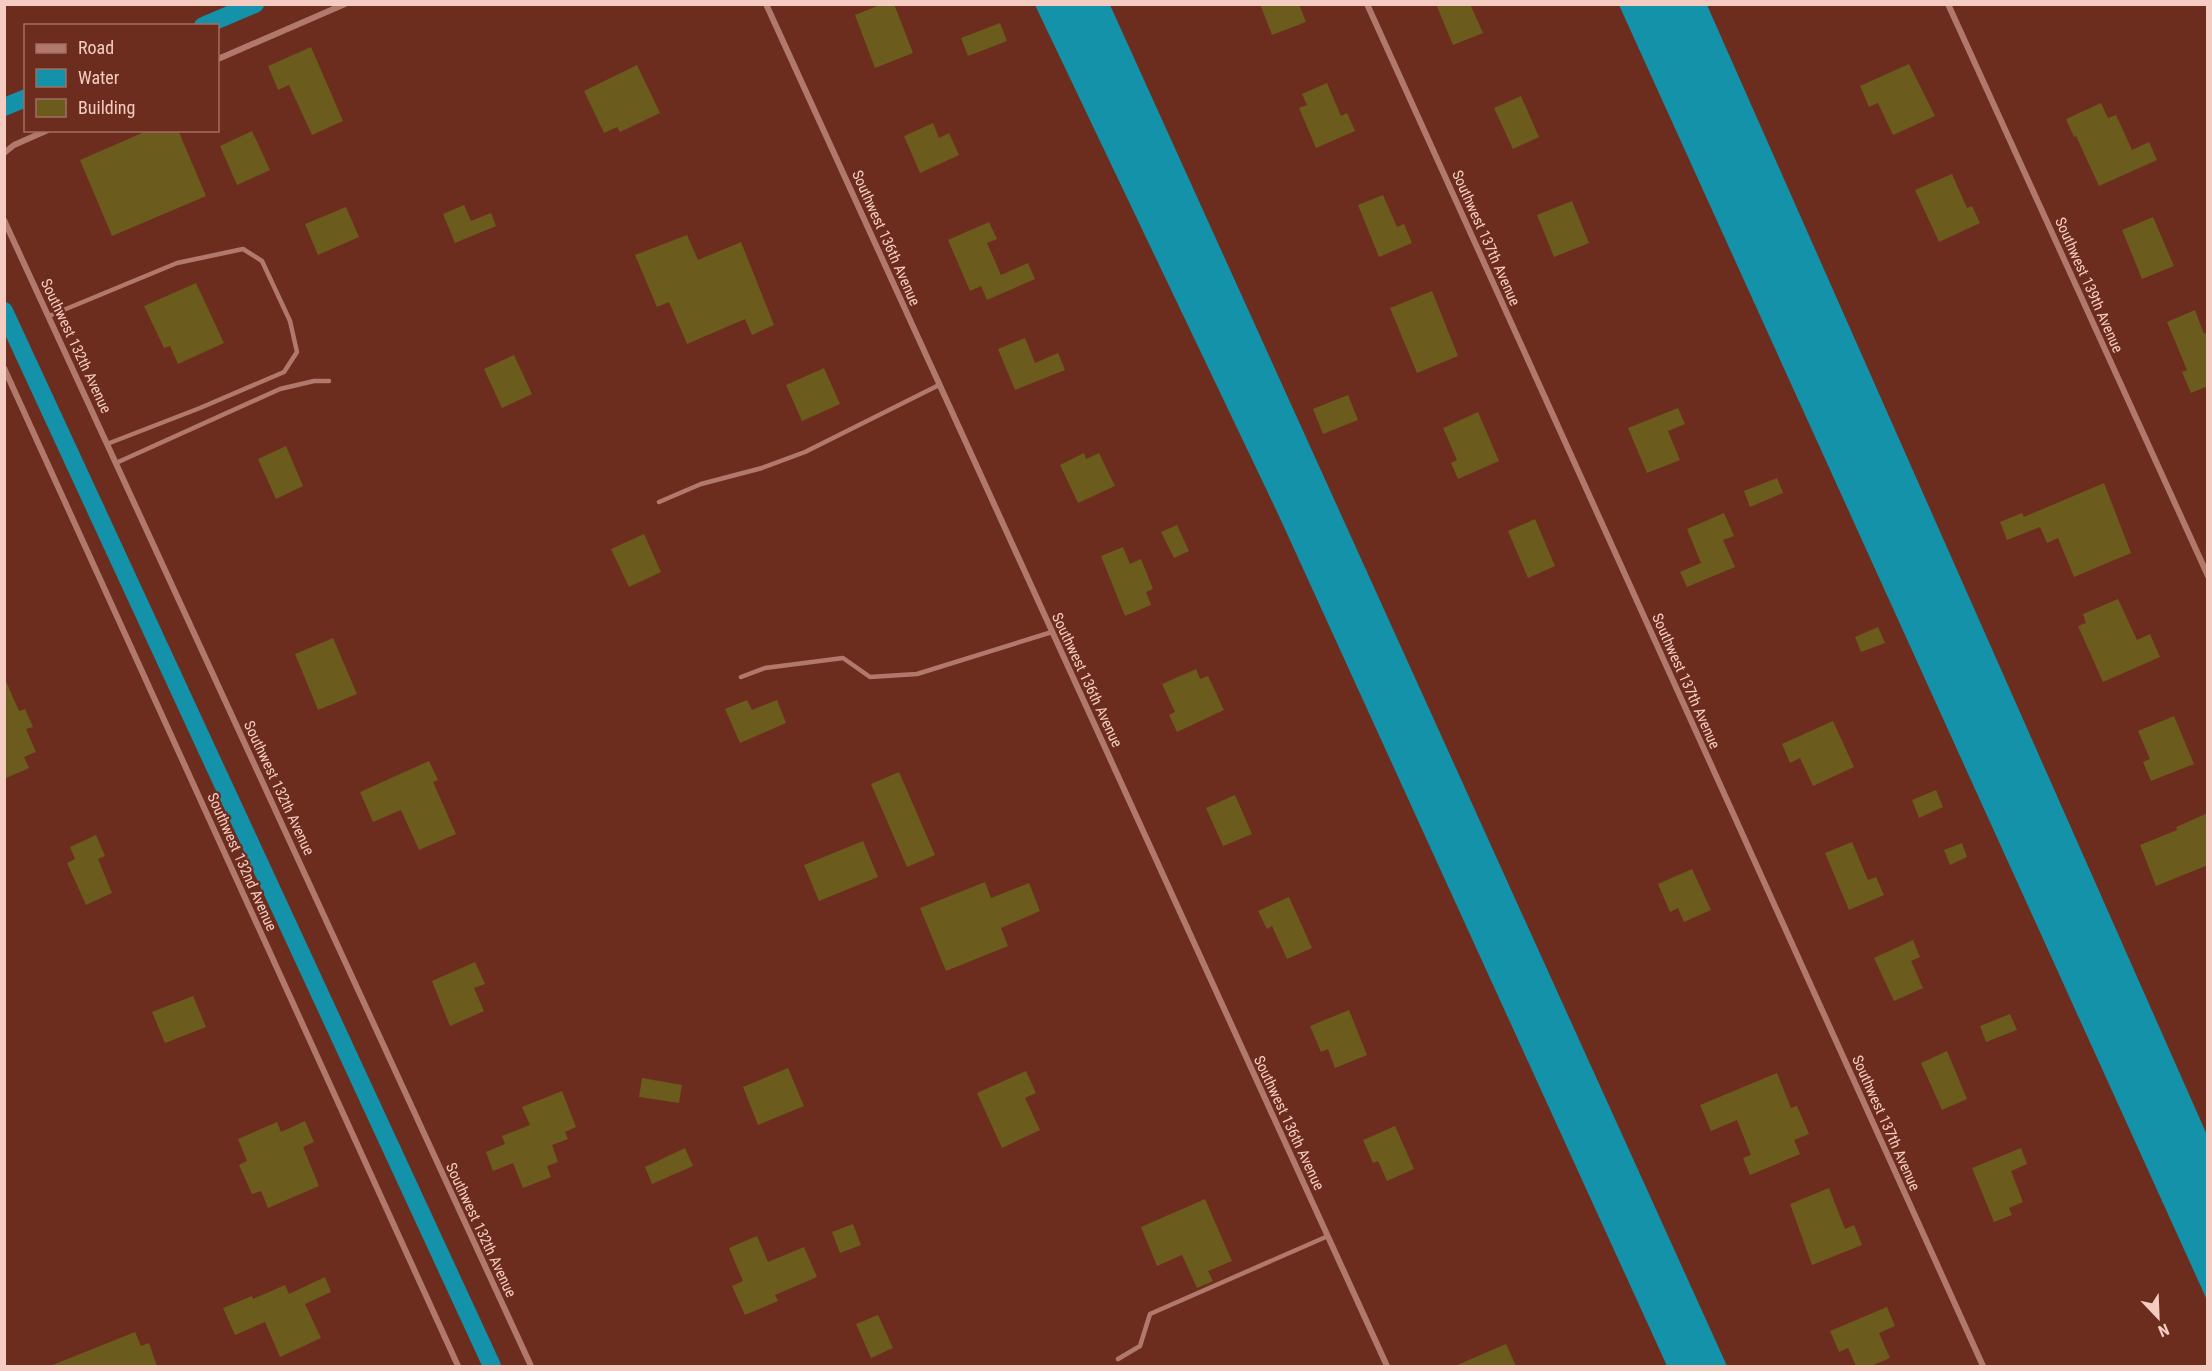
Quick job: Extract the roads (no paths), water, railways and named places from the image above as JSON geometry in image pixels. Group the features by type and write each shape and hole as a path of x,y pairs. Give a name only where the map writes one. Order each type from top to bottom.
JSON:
{"street":[{"path":"219,58 345,4"},
{"name":"Southwest 136th Avenue","path":"766,4 1387,1366"},
{"name":"Southwest 137th Avenue","path":"1367,4 1983,1366"},
{"name":"Southwest 139th Avenue","path":"1948,4 2208,576"},
{"path":"4,153 14,145 43,132"},
{"name":"Southwest 132th Avenue","path":"4,220 531,1366"},
{"name":"Southwest 132nd Avenue","path":"4,368 459,1366"}],"lane":[{"path":"49,316 177,263 243,249 262,261 290,321 297,352 284,372 107,444"},
{"path":"116,463 280,389 314,381 329,381"},
{"path":"659,502 701,484 762,468 805,452 939,385"},
{"path":"741,677 765,668 843,658 870,677 917,674 1052,632"},
{"path":"1118,1359 1140,1346 1150,1314 1328,1236"}],"water":[{"path":"1035,5 1110,5 1727,1366 1667,1366 1279,516"},
{"path":"1619,5 1707,5 2207,1135 2207,1300"}],"waterway":[{"path":"208,24 255,4"},
{"path":"4,107 24,99"},
{"path":"4,311 492,1366"}]}
